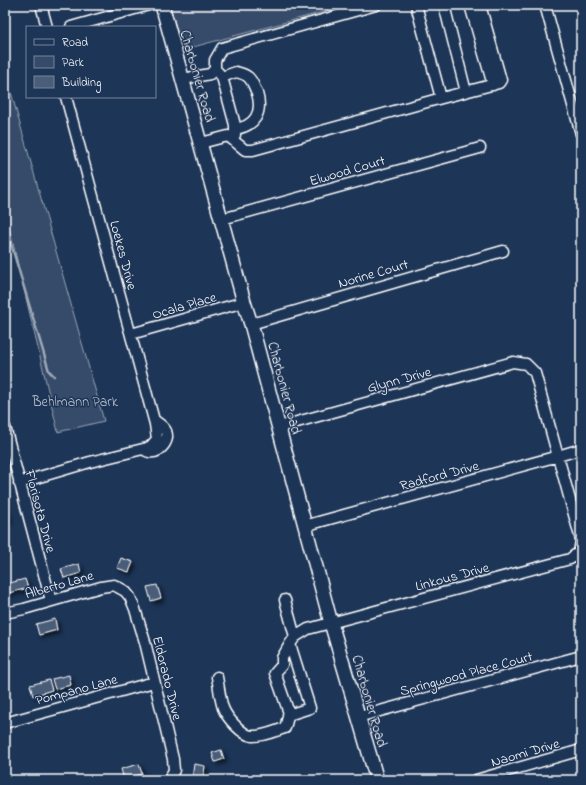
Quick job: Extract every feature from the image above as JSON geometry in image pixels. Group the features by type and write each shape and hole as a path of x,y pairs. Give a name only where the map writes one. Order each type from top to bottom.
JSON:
{"main road":[{"name":"Charbonier Road","path":"162,5 251,324 331,624 377,780"}],"street":[{"path":"41,5 47,26"},
{"path":"75,26 149,5"},
{"path":"235,141 235,128 222,77 215,69 215,60 222,48 376,5"},
{"path":"416,5 441,98"},
{"path":"444,5 466,92"},
{"path":"200,143 228,136 245,150 253,150 499,83 501,80 470,5"},
{"path":"480,5 483,34"},
{"path":"545,5 581,134"},
{"path":"183,79 210,74 215,69"},
{"path":"222,77 236,72 246,75 253,83 259,100 259,111 256,118 245,127 235,128"},
{"name":"Loekes Drive","path":"19,483 142,449 151,446 157,439 154,420 66,98"},
{"name":"Elwood Court","path":"222,219 480,148"},
{"name":"Norine Court","path":"251,324 503,251"},
{"name":"Ocala Place","path":"131,334 244,302"},
{"name":"Glynn Drive","path":"279,427 513,362 526,364 535,373 558,456"},
{"name":"Florisota Drive","path":"5,427 51,601"},
{"name":"Radford Drive","path":"304,526 581,449"},
{"path":"558,456 581,541"},
{"name":"Linkous Drive","path":"293,640 308,629 570,559 579,552 581,541"},
{"name":"Alberto Lane","path":"5,613 101,587 114,585 120,588"},
{"name":"Eldorado Drive","path":"120,588 130,597 145,642 173,759 174,770 169,780"},
{"path":"285,600 293,640 310,708 288,715"},
{"path":"217,678 224,708 243,733 251,736 259,736 285,728 289,713 277,666 293,640"},
{"name":"Springwood Place Court","path":"358,717 581,656"},
{"name":"Pompano Lane","path":"5,723 154,682"},
{"name":"Naomi Drive","path":"476,780 581,750"}],"green space":[{"path":"170,5 349,5 182,50"},
{"name":"Behlmann Park","path":"5,71 104,421 58,432 5,210"}],"building":[{"path":"5,503 9,521 5,522"},
{"path":"121,558 133,562 129,572 117,568"},
{"path":"79,564 81,573 64,578 61,569"},
{"path":"25,579 28,588 9,593 6,584"},
{"path":"157,585 161,598 151,601 147,587"},
{"path":"55,619 57,630 39,635 36,624"},
{"path":"69,675 71,685 55,689 52,679"},
{"path":"49,680 52,690 33,696 30,685"},
{"path":"221,750 224,759 215,762 212,753"},
{"path":"139,764 142,774 124,779 121,769"},
{"path":"194,764 205,766 203,780 192,779"}],"waterway":[{"path":"5,224 49,371 54,376"}]}
